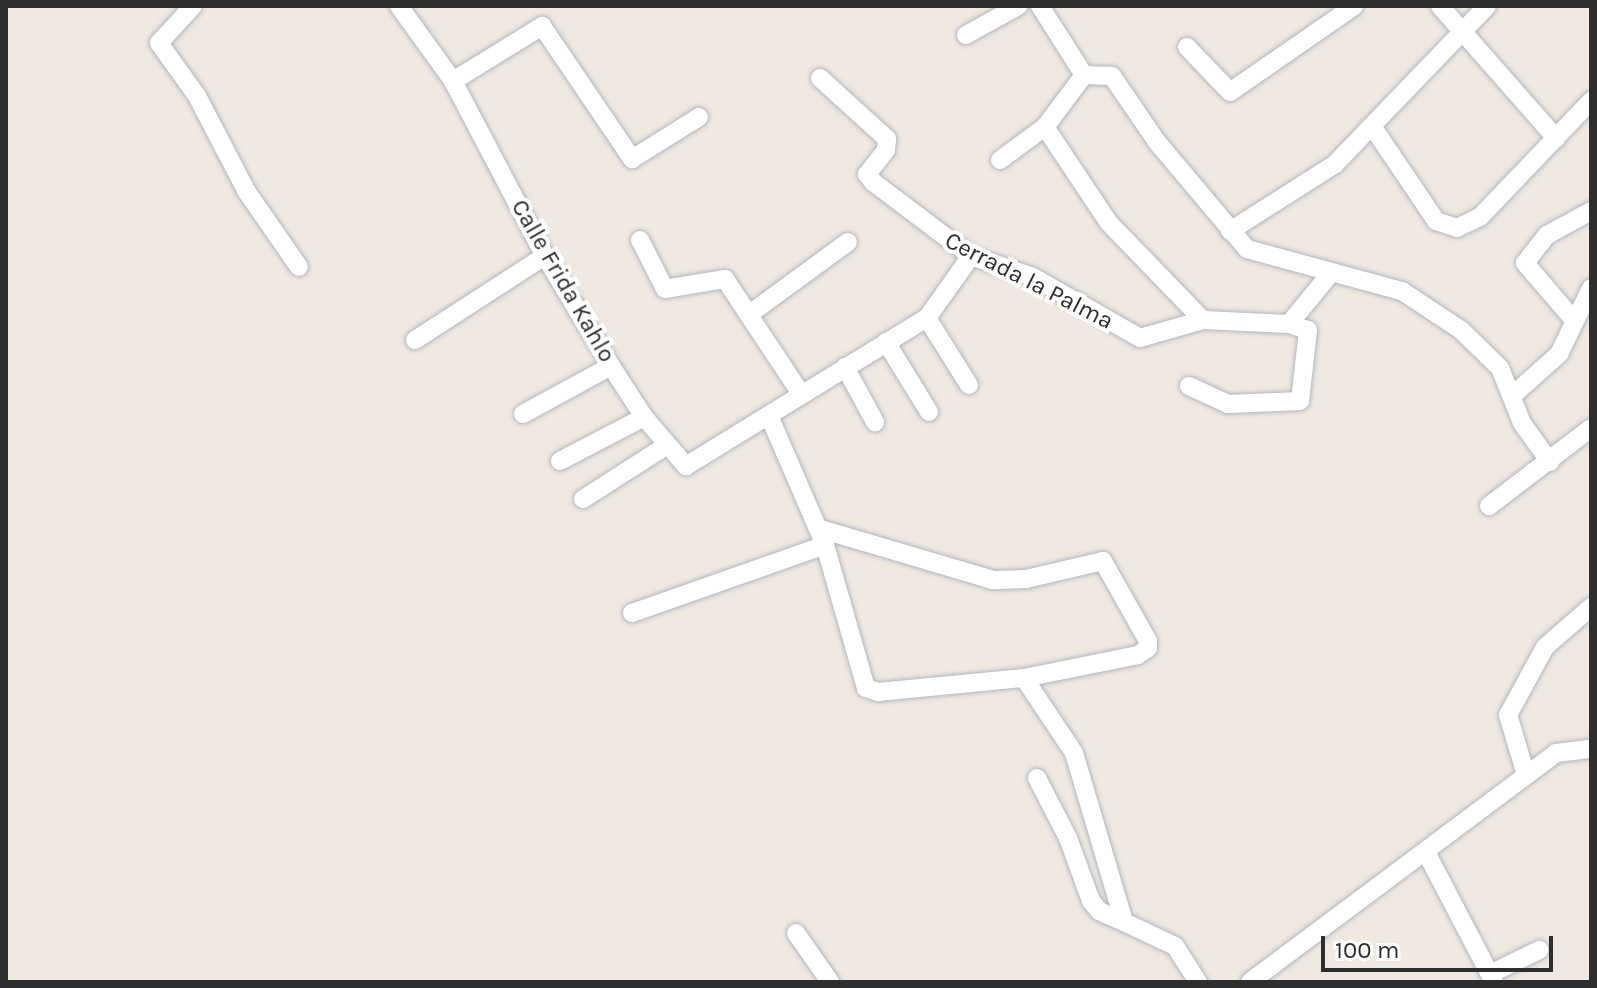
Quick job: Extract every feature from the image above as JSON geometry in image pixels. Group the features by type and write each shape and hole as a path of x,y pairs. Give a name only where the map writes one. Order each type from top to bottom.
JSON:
{"street":[{"path":"193,6 159,43 197,96 247,192 299,267"},
{"name":"Calle Frida Kahlo","path":"399,6 453,81 545,256 611,366 666,446 686,466 695,465 770,418"},
{"path":"966,35 1018,6"},
{"path":"1040,6 1084,75"},
{"path":"1187,47 1230,92 1354,6"},
{"path":"1440,6 1556,138"},
{"path":"1230,231 1335,164 1487,6"},
{"path":"453,81 542,26 632,159 699,117"},
{"path":"1000,160 1045,127 1084,75"},
{"path":"1084,75 1112,76 1247,249 1330,274 1402,291 1438,313 1487,352 1513,395 1533,443 1550,462"},
{"name":"Cerrada la Palma","path":"820,78 887,139 886,150 867,174 928,228 971,256 1033,277 1140,338 1203,320 1289,324"},
{"path":"1372,126 1436,221 1457,228 1480,217 1591,101"},
{"path":"1045,127 1109,223 1203,320"},
{"path":"1573,319 1525,263 1547,235 1591,211"},
{"path":"640,240 665,289 725,279 751,313 801,394"},
{"path":"751,313 848,242"},
{"path":"415,340 545,256"},
{"path":"632,613 821,537 993,580 1026,579 1103,561 1148,641 1148,648 1024,678 878,692 866,688 821,537 770,418 801,394 927,318 971,256"},
{"path":"1189,386 1228,404 1300,401 1308,330 1289,324 1330,274"},
{"path":"1513,395 1559,354 1573,319 1591,288"},
{"path":"927,318 969,385"},
{"path":"886,342 929,412"},
{"path":"523,414 611,366"},
{"path":"845,367 875,422"},
{"path":"560,461 644,417"},
{"path":"1489,506 1591,428"},
{"path":"583,499 666,446"},
{"path":"1526,775 1508,715 1545,647 1591,607"},
{"path":"1024,678 1074,753 1124,922"},
{"path":"1250,982 1427,854 1556,753 1591,749"},
{"path":"1037,778 1068,838 1091,901 1099,911 1175,946 1198,982"},
{"path":"1427,854 1492,978 1539,950"},
{"path":"796,933 830,982"}]}
